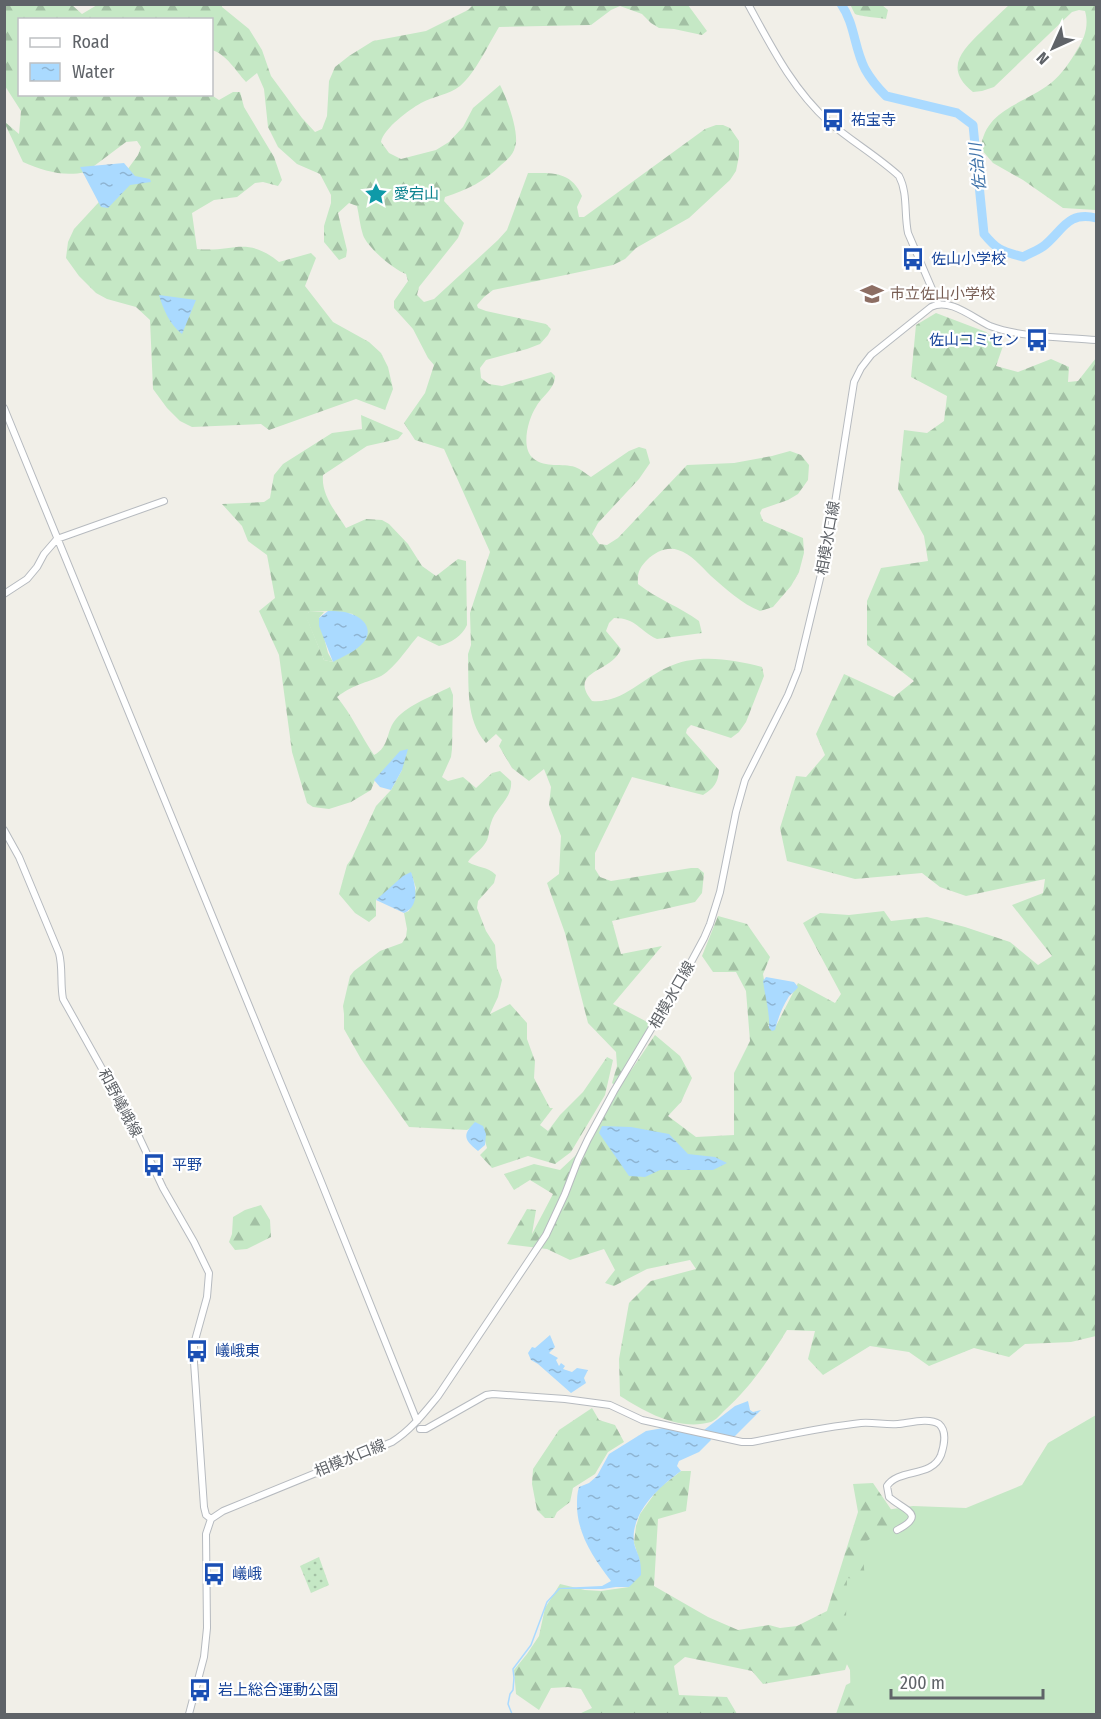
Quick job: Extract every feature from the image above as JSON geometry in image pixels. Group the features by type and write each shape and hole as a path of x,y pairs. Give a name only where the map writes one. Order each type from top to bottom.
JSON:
{"main road":[{"path":"748,4 786,71 802,94 835,127 899,176 903,184 908,233 938,303 947,304 992,326 1011,332 1096,340"},
{"name":"相模水口線","path":"211,1519 223,1510 401,1436 438,1396 546,1235 588,1139 690,964 710,924 720,892 736,812 745,780 788,695 798,670 829,541 854,382 861,368 871,356 938,303"},
{"path":"4,408 417,1421"},
{"path":"4,594 27,579 57,539 164,501"},
{"name":"和野嶬峨線","path":"4,830 20,857 59,953 62,965 63,999 133,1124 163,1188 209,1273 207,1297 194,1344 194,1362 204,1507 206,1515 211,1519"},
{"path":"420,1429 426,1429 486,1395 494,1394 610,1405 642,1420 742,1442 863,1423 934,1422 943,1432 939,1460 928,1468 894,1479 887,1486 889,1497 908,1509 912,1515 908,1524 897,1530"},
{"path":"189,1714 204,1657 207,1628 206,1534 211,1519"}],"green space":[{"path":"5,5 72,5 82,14 97,5 222,5 249,29 262,50 271,76 315,132 322,129 327,116 329,81 335,67 373,41 426,31 468,10 473,5 688,5 707,31 702,35 659,28 642,14 620,6 591,25 499,27 476,66 460,86 410,110 392,125 381,142 389,153 401,159 436,150 449,142 463,127 473,108 500,85 512,116 516,141 509,157 482,180 445,197 444,201 464,223 458,238 419,287 417,295 424,302 434,299 507,230 528,173 553,174 567,178 578,188 582,196 577,207 579,217 584,217 705,129 723,125 730,128 739,141 736,171 730,180 689,218 636,248 625,259 613,265 493,290 477,305 478,308 486,311 546,324 551,329 540,344 486,360 480,368 481,378 489,384 502,386 551,372 555,376 551,389 536,407 528,426 527,448 534,459 543,463 575,467 591,477 629,451 639,447 646,449 650,463 639,479 598,523 592,534 599,544 607,545 618,538 687,465 734,463 790,451 801,455 809,465 808,480 798,494 762,509 760,513 763,521 803,538 804,553 799,572 791,586 773,607 760,611 753,608 728,591 687,554 674,549 662,550 651,556 643,565 639,573 638,584 699,621 702,633 657,639 628,620 614,618 606,631 621,649 616,657 588,677 585,683 586,691 592,701 603,701 622,695 666,668 689,660 726,660 762,667 764,676 746,722 739,732 731,738 691,725 687,729 686,733 719,770 713,787 703,795 632,777 595,853 595,869 600,877 611,881 691,868 698,868 704,873 702,893 695,902 612,921 621,954 662,946 613,1004 653,1025 630,1072 655,1035 680,1056 692,1078 681,1102 668,1116 696,1137 734,1135 734,1073 750,1041 746,991 736,972 713,972 702,956 718,916 747,924 770,957 763,974 771,1021 768,1026 775,1028 798,983 835,1003 841,994 803,923 820,913 849,915 884,911 891,921 927,917 1010,942 1038,965 1052,956 1012,905 1043,893 1045,879 966,896 940,887 922,873 855,879 787,861 780,828 796,776 806,777 825,755 816,734 844,674 894,697 914,681 867,645 867,601 881,568 928,561 924,536 898,489 904,430 927,433 944,421 947,396 911,377 916,325 936,313 986,332 1003,346 996,366 1018,372 1051,359 1069,367 1068,382 1078,381 1096,358 1096,1336 1071,1342 1025,1344 1009,1357 974,1348 929,1366 909,1352 870,1346 823,1375 808,1359 815,1331 787,1330 751,1382 711,1422 687,1424 664,1419 620,1396 619,1359 629,1303 651,1281 696,1269 690,1260 647,1269 614,1286 605,1283 615,1270 604,1249 570,1260 547,1249 507,1244 527,1209 536,1210 532,1234 553,1194 530,1180 514,1190 504,1174 534,1164 560,1170 575,1156 619,1089 612,1083 617,1066 616,1052 588,1023 565,933 547,883 559,874 561,836 549,805 551,787 544,769 529,781 512,768 499,746 502,740 496,734 486,743 474,724 471,713 468,677 468,654 471,645 470,613 490,552 444,449 415,440 404,423 425,393 434,365 413,329 394,308 394,301 408,281 406,274 382,258 370,246 362,232 357,206 349,203 338,213 347,250 346,257 339,260 324,242 324,226 331,195 320,174 297,164 278,147 268,127 264,89 257,73 246,82 226,59 213,50 213,18 18,18 18,96 213,96 219,100 233,92 240,92 244,107 274,157 282,180 278,186 263,182 255,183 237,197 214,200 192,213 197,249 248,247 257,249 279,262 311,253 316,258 305,286 333,322 369,342 381,353 388,367 393,389 385,410 356,399 269,430 261,424 192,427 180,421 153,389 150,320 136,307 107,299 96,293 79,276 66,258 68,242 74,229 122,177 141,147 137,141 126,142 86,172 69,174 54,172 23,162 5,124 5,122 19,134 21,111 5,86"},
{"path":"850,5 882,5 888,10 886,19 855,14"},
{"path":"1009,5 1096,5 1096,210 1063,208 1023,180 993,163 981,149 984,136 998,116 1041,90 1062,72 1072,59 1086,31 1085,11 1072,12 994,87 973,92 959,76 959,60 968,46"},
{"path":"361,415 403,433 398,439 367,446 323,475 324,489 330,503 346,528 366,519 382,520 389,524 408,544 422,566 436,576 458,559 466,561 467,625 456,638 439,646 418,636 384,674 353,687 337,697 374,755 383,748 393,723 401,714 450,687 453,695 452,749 442,777 448,781 463,777 476,788 492,773 500,771 511,781 507,798 493,818 486,842 468,862 496,875 494,883 478,901 477,908 486,931 495,945 497,968 502,980 498,997 490,1014 510,1004 527,1023 527,1039 535,1061 534,1078 550,1108 553,1108 540,1125 548,1131 583,1092 607,1057 613,1060 605,1095 571,1152 555,1164 528,1156 492,1168 480,1155 487,1148 482,1130 474,1126 467,1130 409,1127 361,1059 344,1029 343,1006 350,976 380,951 402,943 406,937 404,913 409,911 416,888 411,873 376,900 376,916 369,922 355,913 339,894 347,865 376,806 391,790 402,770 375,780 371,790 351,802 329,809 313,807 307,803 292,752 279,655 259,611 275,598 267,555 248,541 242,526 222,504 264,502 270,498 274,475 283,464 332,433 362,429","holes":["328,611 353,614 333,662 324,660 306,616 309,612"]},
{"path":"309,612 324,612 319,618 328,653 333,662 324,660 305,615"},
{"path":"261,1205 270,1220 271,1237 247,1249 235,1250 229,1242 233,1217"},
{"path":"592,1408 599,1420 615,1425 624,1442 608,1452 595,1474 573,1488 570,1502 557,1512 554,1518 545,1518 537,1510 532,1484 533,1469 559,1430"},
{"path":"1096,1415 1096,1714 851,1714 850,1670 830,1632 839,1590 858,1544 886,1510 913,1506 966,1508 1022,1485 1048,1443"},
{"path":"681,1471 691,1471 686,1511 658,1519 654,1586 708,1617 738,1630 769,1625 780,1628 797,1626 827,1611 858,1512 853,1484 873,1483 899,1521 862,1544 865,1580 847,1578 846,1619 836,1632 849,1658 845,1670 763,1684 752,1671 685,1657 674,1666 679,1695 727,1697 737,1714 579,1714 592,1708 581,1689 568,1687 551,1688 539,1710 516,1694 514,1670 539,1636 545,1608 560,1584 601,1591 629,1587 640,1562 634,1543 640,1514 658,1489"},
{"path":"319,1557 329,1585 311,1593 300,1566"},
{"path":"854,1681 864,1714 836,1714 846,1685"}],"water":[{"path":"124,163 135,176 150,179 151,182 130,185 108,208 101,207 80,167"},
{"path":"159,295 196,300 182,334 168,316"},
{"path":"328,611 357,616 365,623 368,631 365,640 358,648 333,662 319,626 319,618"},
{"path":"408,749 402,770 391,790 380,787 374,780 400,751"},
{"path":"411,872 415,901 409,910 404,913 376,900 403,876"},
{"path":"766,977 794,982 798,987 788,998 775,1030 772,1031 769,1028 763,981"},
{"path":"475,1122 483,1126 486,1134 485,1145 478,1151 466,1137 468,1130"},
{"path":"602,1126 631,1127 669,1134 688,1154 715,1157 727,1163 713,1170 660,1170 645,1177 629,1176 599,1133"},
{"path":"550,1335 555,1347 549,1353 558,1358 556,1360 559,1366 561,1363 565,1366 563,1369 572,1372 577,1368 588,1370 584,1378 586,1383 571,1393 531,1360 528,1353 532,1347 535,1348"},
{"path":"748,1401 750,1410 753,1412 761,1410 733,1438 704,1430 735,1406"},
{"path":"669,1427 710,1437 711,1440 699,1452 679,1461 677,1466 681,1471 655,1493 641,1511 634,1532 634,1543 640,1561 641,1575 629,1587 559,1589 602,1586 611,1581 583,1536 578,1516 579,1487 589,1483 597,1476 609,1454 646,1431"}],"waterway":[{"name":"佐治川","path":"841,4 849,20 865,69 886,96 957,113 973,125 984,234 993,244 1005,252 1023,257 1045,245 1072,220 1079,217 1096,218"},
{"path":"512,1714 508,1704 513,1690 513,1669 531,1645 547,1602 559,1589"}],"place":[{"name":"祐宝寺","path":"833,120"},
{"name":"愛宕山","path":"376,194"},
{"name":"佐山小学校","path":"913,259"},
{"name":"市立佐山小学校","path":"872,294"},
{"name":"佐山コミセン","path":"1037,340"},
{"name":"平野","path":"154,1165"},
{"name":"嶬峨東","path":"197,1351"},
{"name":"嶬峨","path":"214,1574"},
{"name":"岩上総合運動公園","path":"200,1690"}]}
